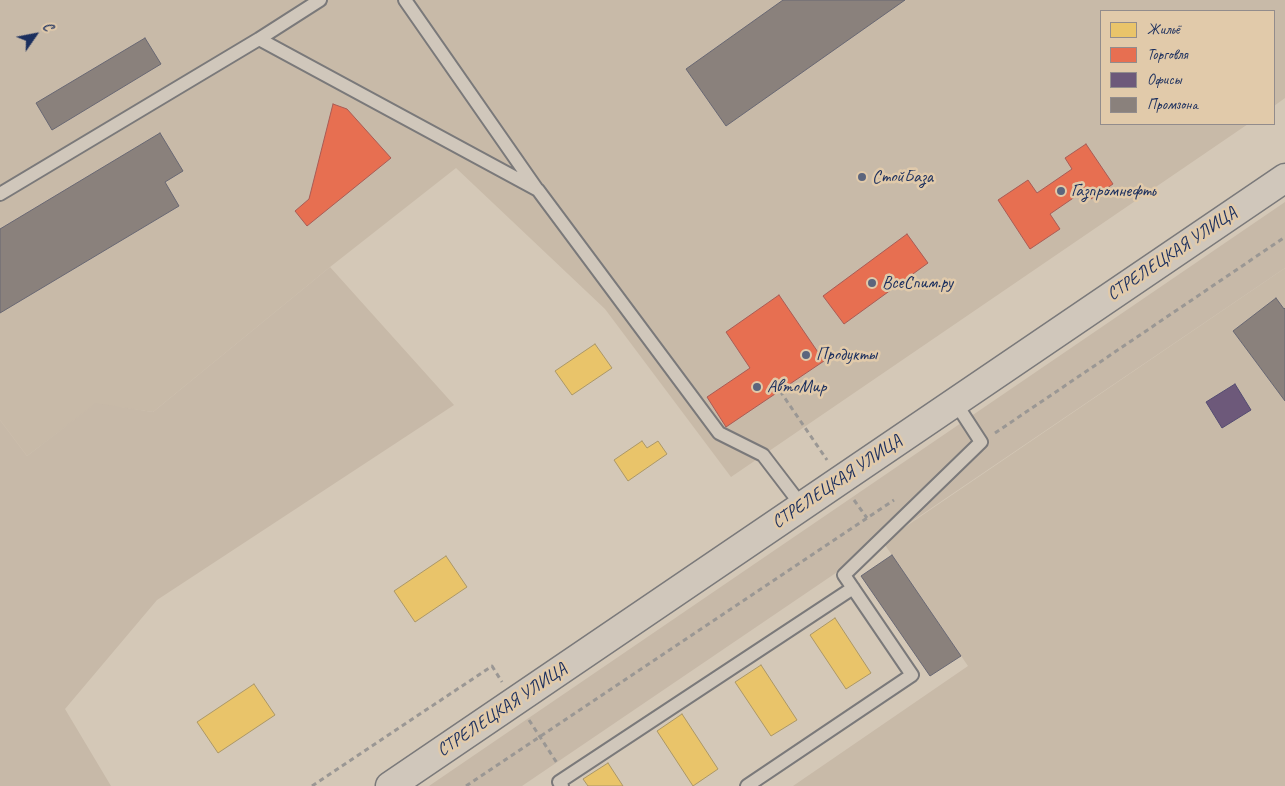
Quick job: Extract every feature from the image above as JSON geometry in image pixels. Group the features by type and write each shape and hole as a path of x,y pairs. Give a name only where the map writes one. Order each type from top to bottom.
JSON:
{"main road":[{"name":"СТРЕЛЕЦКАЯ УЛИЦА","path":"390,786 1285,178"}],"lane":[{"path":"0,194 259,39 320,0"},
{"path":"405,0 538,190 719,432 763,455 802,506"},
{"path":"259,39 538,190"},
{"path":"747,786 912,674 844,575 981,442 955,402"},
{"path":"562,786 559,782 853,588"}],"path":[{"path":"981,442 1285,237"},
{"path":"780,391 867,518"},
{"path":"466,786 900,497"}],"shaded area":[{"path":"0,0 1285,0 1285,98 1275,105 1275,10 1100,10 1100,125 1247,125 731,477 605,309 456,168 330,267 153,412 96,404 27,456 0,420"},
{"path":"1285,202 1285,268 522,786 429,786"},
{"path":"330,267 454,405 157,600 65,709 111,786 0,786 0,420 27,456 96,403 153,412"},
{"path":"1285,268 1285,786 793,786 968,666 883,542"}],"building: Жильё":[{"path":"595,344 612,368 572,395 555,371"},
{"path":"642,441 647,448 658,441 667,454 628,481 614,460"},
{"path":"446,556 467,587 415,622 394,591"},
{"path":"835,618 871,673 846,689 810,635"},
{"path":"761,665 797,720 771,736 735,682"},
{"path":"254,684 275,715 218,753 197,722"},
{"path":"682,714 718,769 693,786 657,731"},
{"path":"608,763 623,786 588,786 583,779"}],"building: Торговля":[{"path":"333,104 347,109 391,158 307,226 295,211 309,199"},
{"path":"1086,144 1113,184 1091,199 1085,190 1050,214 1060,229 1030,249 998,200 1028,180 1037,193 1072,169 1065,158"},
{"path":"907,234 928,263 844,324 823,296"},
{"path":"779,295 824,361 726,427 707,397 750,368 726,332"}],"building: Офисы":[{"path":"1235,384 1251,410 1222,428 1206,402"}],"building: Промзона":[{"path":"783,0 905,0 726,126 686,69"},
{"path":"145,38 161,64 52,130 36,103"},
{"path":"160,133 183,171 165,182 179,206 0,313 0,229"},
{"path":"1276,298 1285,308 1285,401 1233,331"},
{"path":"892,555 961,656 930,676 861,576"}],"place":[{"name":"СтойБаза","path":"862,177"},
{"name":"Газпромнефть","path":"1061,191"},
{"name":"ВсеСпим.ру","path":"872,283"},
{"name":"Продукты","path":"806,355"},
{"name":"АвтоМир","path":"757,387"}]}
